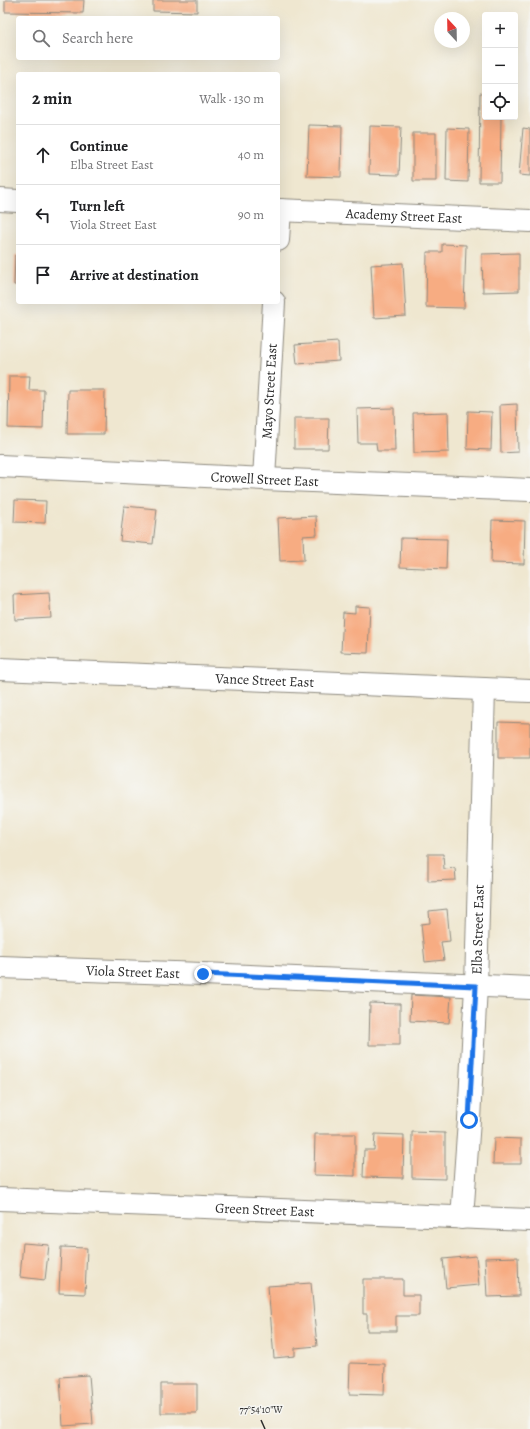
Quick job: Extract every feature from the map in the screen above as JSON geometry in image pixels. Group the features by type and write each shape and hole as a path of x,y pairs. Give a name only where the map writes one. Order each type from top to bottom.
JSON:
{"street":[{"path":"0,200 16,201"},
{"name":"Academy Street East","path":"280,210 530,221"},
{"name":"Mayo Street East","path":"264,480 274,304"},
{"name":"Crowell Street East","path":"0,466 264,480 530,490"},
{"name":"Vance Street East","path":"0,669 530,691"},
{"name":"Elba Street East","path":"462,1218 476,986 484,689"},
{"name":"Viola Street East","path":"0,967 530,988"},
{"name":"Green Street East","path":"0,1200 282,1209 530,1220"}],"building":[{"path":"5,0 84,0 83,13 5,12"},
{"path":"153,0 197,0 197,12 153,11"},
{"path":"480,93 482,93 482,120 501,120 500,182 479,182"},
{"path":"309,125 342,126 341,177 307,176"},
{"path":"370,126 401,127 399,175 369,174"},
{"path":"447,128 469,129 468,182 446,181"},
{"path":"523,128 530,129 530,176 519,175"},
{"path":"413,133 436,133 436,181 413,181"},
{"path":"442,244 466,245 464,308 426,307 427,252 442,252"},
{"path":"519,253 519,291 483,292 482,254"},
{"path":"15,255 16,255 16,285 14,285"},
{"path":"403,263 406,316 374,318 371,265"},
{"path":"338,342 339,361 297,364 295,345"},
{"path":"9,376 30,376 29,390 44,390 43,429 8,428"},
{"path":"68,390 105,390 104,434 67,434"},
{"path":"517,404 518,452 501,453 500,405"},
{"path":"394,408 395,451 377,451 376,443 358,443 357,409"},
{"path":"468,411 492,412 491,450 467,449"},
{"path":"448,412 449,452 414,453 413,413"},
{"path":"294,418 329,418 328,449 294,449"},
{"path":"15,500 46,501 45,523 14,522"},
{"path":"124,506 157,509 153,544 120,541"},
{"path":"316,516 317,535 303,536 304,560 280,561 278,518"},
{"path":"492,520 525,521 524,564 491,563"},
{"path":"401,538 447,539 446,569 400,567"},
{"path":"49,593 51,618 15,620 14,595"},
{"path":"355,606 370,607 368,653 341,652 343,612 355,613"},
{"path":"498,722 530,723 530,758 498,758"},
{"path":"428,854 443,854 444,869 455,868 456,880 428,881"},
{"path":"447,909 450,941 441,942 444,960 425,962 421,924 430,923 429,911"},
{"path":"411,995 451,997 449,1023 410,1021"},
{"path":"370,1003 400,1004 400,1045 369,1045"},
{"path":"412,1132 445,1133 445,1179 412,1178"},
{"path":"315,1134 355,1134 355,1176 314,1175"},
{"path":"375,1134 404,1135 403,1178 363,1177 364,1150 374,1150"},
{"path":"494,1138 521,1139 521,1164 493,1164"},
{"path":"23,1243 49,1245 45,1280 20,1277"},
{"path":"61,1247 87,1248 85,1294 59,1293"},
{"path":"476,1256 479,1285 446,1288 443,1259"},
{"path":"518,1257 519,1296 487,1297 485,1258"},
{"path":"363,1279 403,1279 403,1295 419,1295 419,1316 396,1316 396,1331 367,1331 367,1314 363,1314"},
{"path":"311,1283 317,1346 295,1348 295,1356 274,1358 268,1286"},
{"path":"350,1363 385,1364 384,1395 349,1394"},
{"path":"89,1375 93,1424 63,1426 60,1377"},
{"path":"161,1384 197,1384 197,1413 161,1413"}],"route":[{"path":"203,974 476,986 469,1120"}]}
